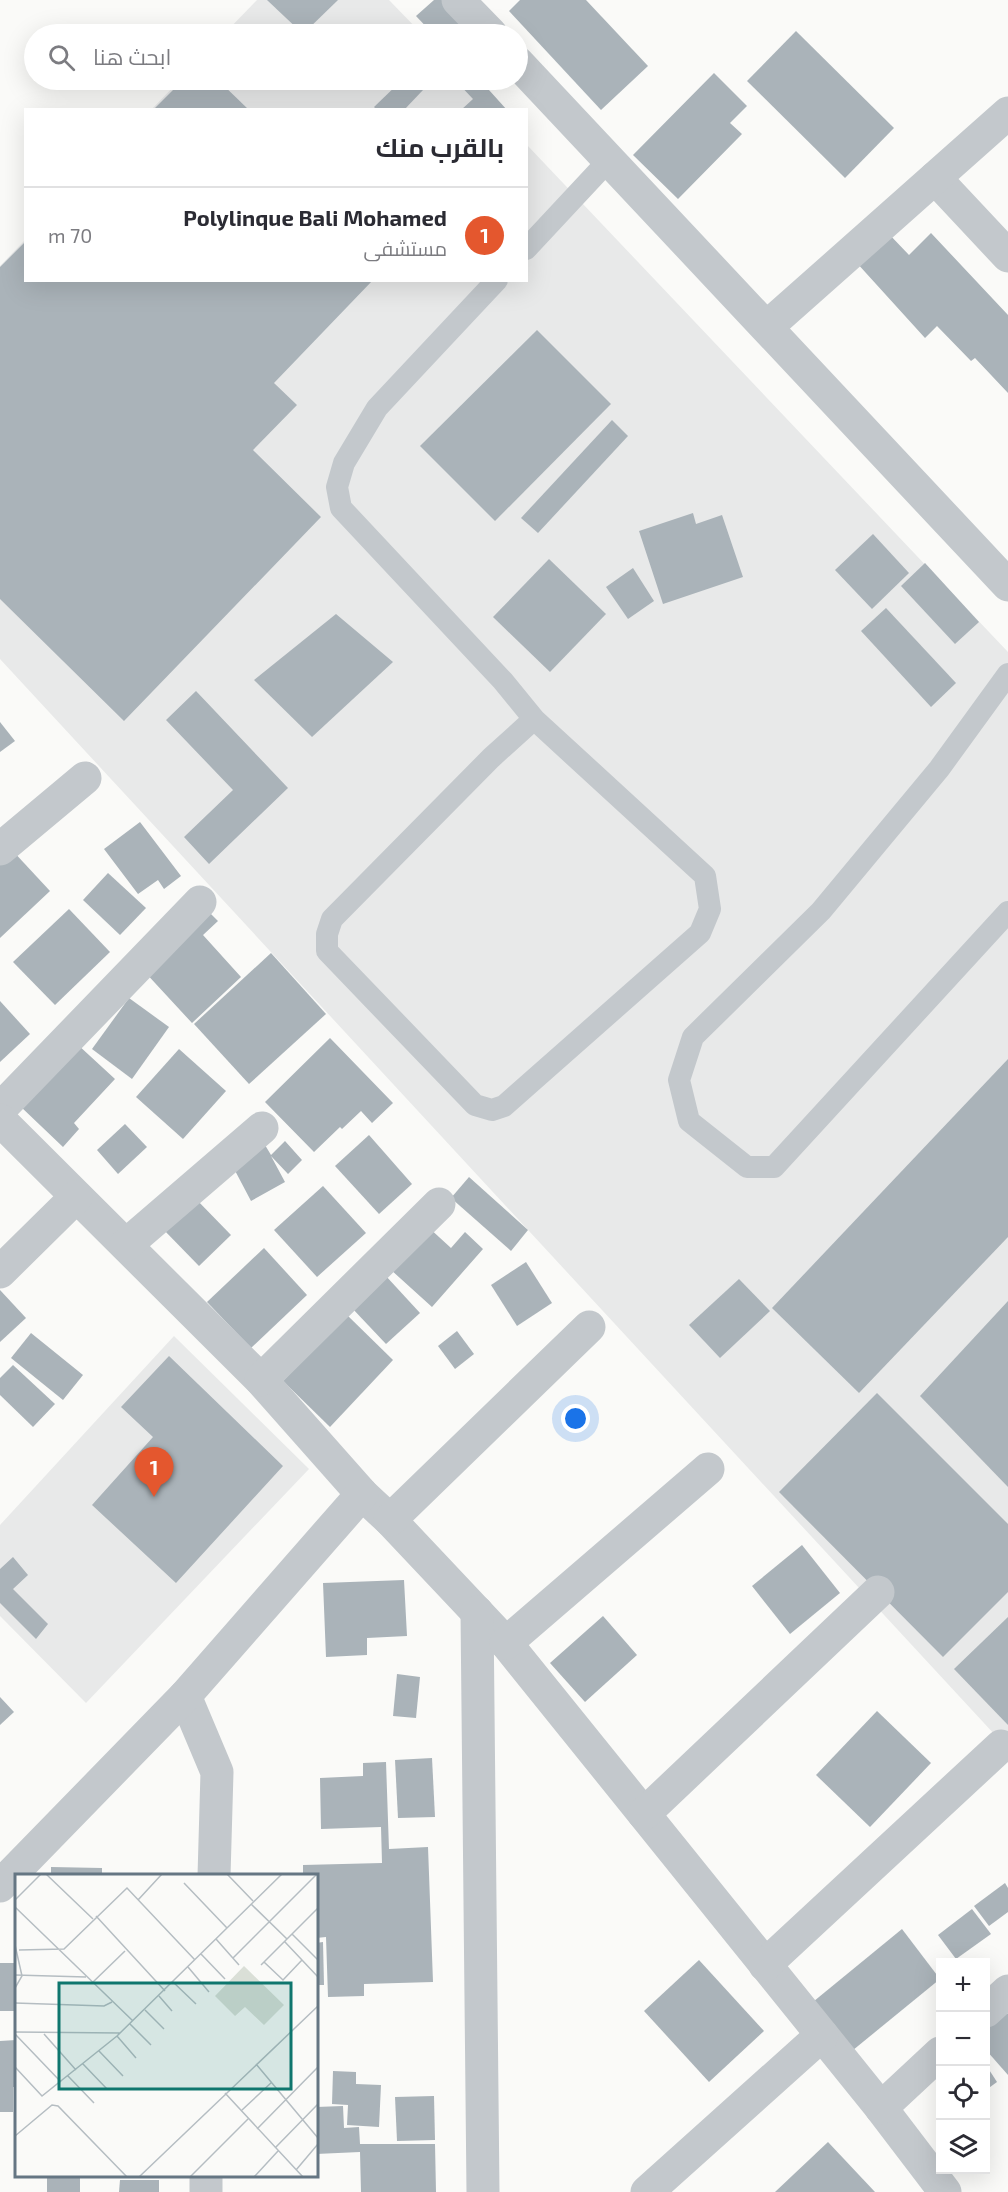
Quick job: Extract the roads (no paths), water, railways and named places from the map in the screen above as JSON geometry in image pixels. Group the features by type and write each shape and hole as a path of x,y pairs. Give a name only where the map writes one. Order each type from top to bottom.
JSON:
{"street":[{"path":"458,0 481,24"},
{"path":"528,74 1008,585"},
{"path":"766,327 1008,113"},
{"path":"935,177 1008,256"},
{"path":"0,849 85,778"},
{"path":"0,1108 200,902"},
{"path":"0,1120 261,1380 362,1494 390,1520 506,1643 880,2108 936,2188"},
{"path":"126,1245 262,1128"},
{"path":"0,1272 76,1197"},
{"path":"261,1380 439,1204"},
{"path":"390,1520 589,1327"},
{"path":"506,1643 708,1468"},
{"path":"1,1883 184,1696 362,1494"},
{"path":"644,1814 878,1592"},
{"path":"477,1612 483,2192"},
{"path":"184,1696 217,1772 214,1874"},
{"path":"765,1965 1001,1746"},
{"path":"990,2008 1008,1991"},
{"path":"646,2192 822,2035"},
{"path":"880,2108 936,2057"}],"lane":[{"path":"528,247 609,160"},
{"path":"495,282 378,408 344,463 337,487 340,508 495,673 534,719 705,876 710,909 700,933 504,1106 492,1110 475,1105 327,951 327,934 332,919 491,759 534,719"},
{"path":"1008,674 939,769 821,911 693,1037 679,1080 689,1121 747,1167 774,1167 1008,912"}],"place":[{"name":"Polylinque Bali Mohamed","path":"154,1497"}]}
